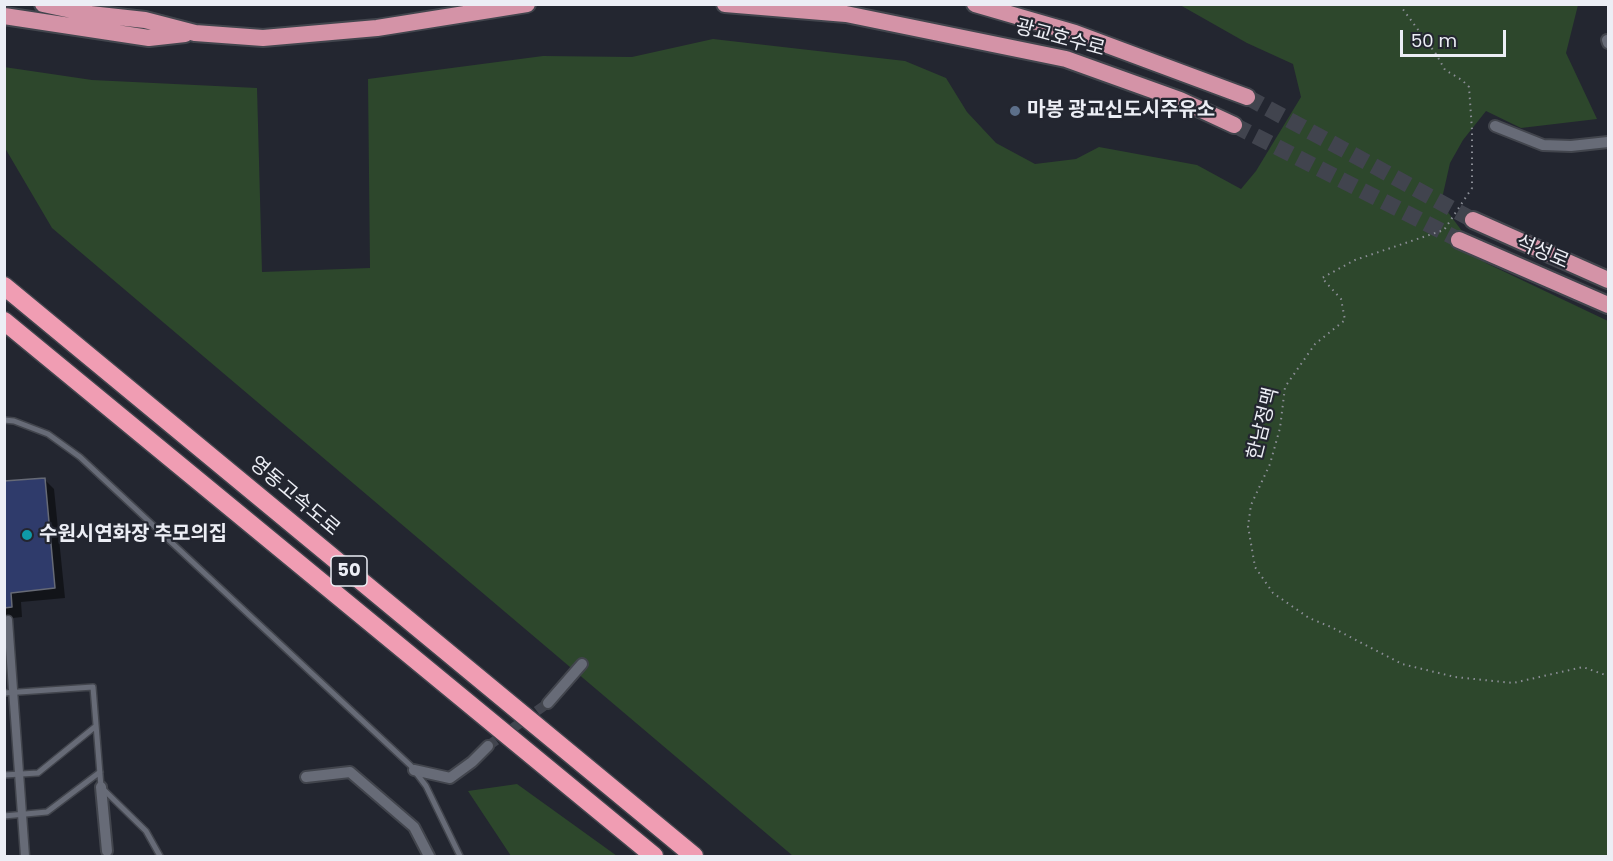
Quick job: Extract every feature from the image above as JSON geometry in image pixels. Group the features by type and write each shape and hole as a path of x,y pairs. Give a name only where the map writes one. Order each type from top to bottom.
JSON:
{"highway":[{"path":"43,4 90,14 145,20 195,33"},
{"path":"4,16 149,38 195,33 275,37 377,28 527,4"},
{"name":"광교호수로","path":"725,4 846,14 1066,59 1180,100 1234,125"},
{"name":"광교호수로","path":"975,4 1075,33 1247,98"},
{"name":"석성로","path":"1473,220 1608,280"},
{"name":"석성로","path":"1459,240 1608,305"},
{"name":"영동고속도로","path":"4,286 694,856"},
{"name":"50","path":"4,321 654,856"}],"street":[{"path":"1496,126 1544,145 1571,146 1608,142"},
{"path":"8,620 25,856"},
{"path":"548,703 582,664"},
{"path":"414,770 450,778 472,762 488,746"},
{"path":"306,777 350,772 414,827 429,856"},
{"path":"101,787 107,851"}],"lane":[{"path":"4,420 14,421 48,434 80,457 414,770 426,786 460,856"},
{"path":"4,693 93,687 101,787 146,831 160,856"},
{"path":"4,775 39,772 96,726"},
{"path":"4,816 47,812 100,772"}],"path":[{"name":"한남정맥","path":"1401,4 1445,70 1469,87 1472,188 1444,230 1355,260 1322,278 1341,299 1345,320 1315,344 1285,387 1280,429 1270,464 1251,506 1248,526 1255,567 1273,593 1310,618 1402,664 1455,676 1513,683 1582,668 1608,676"}],"green space":[{"path":"1180,5 1578,5 1566,53 1597,119 1521,128 1486,111 1463,140 1450,163 1441,203 1486,263 1608,321 1608,856 793,856 52,228 5,148 4,67 92,80 257,88 262,272 370,268 368,79 543,56 632,57 713,39 905,61 946,78 967,112 996,143 1035,164 1076,159 1099,147 1197,165 1241,189 1256,171 1301,97 1293,64 1247,43"},
{"path":"517,784 617,856 511,856 468,791"}],"building":[{"name":"수원시연화장 추모의집","path":"45,478 55,588 11,593 12,607 4,608 4,481"}],"tunnel":[{"path":"1247,97 1473,220"},
{"path":"1234,125 1459,240"},
{"path":"488,746 548,703"}],"place":[{"name":"마봉 광교신도시주유소","path":"1015,111"},
{"name":"수원시연화장 추모의집","path":"27,535"}]}
